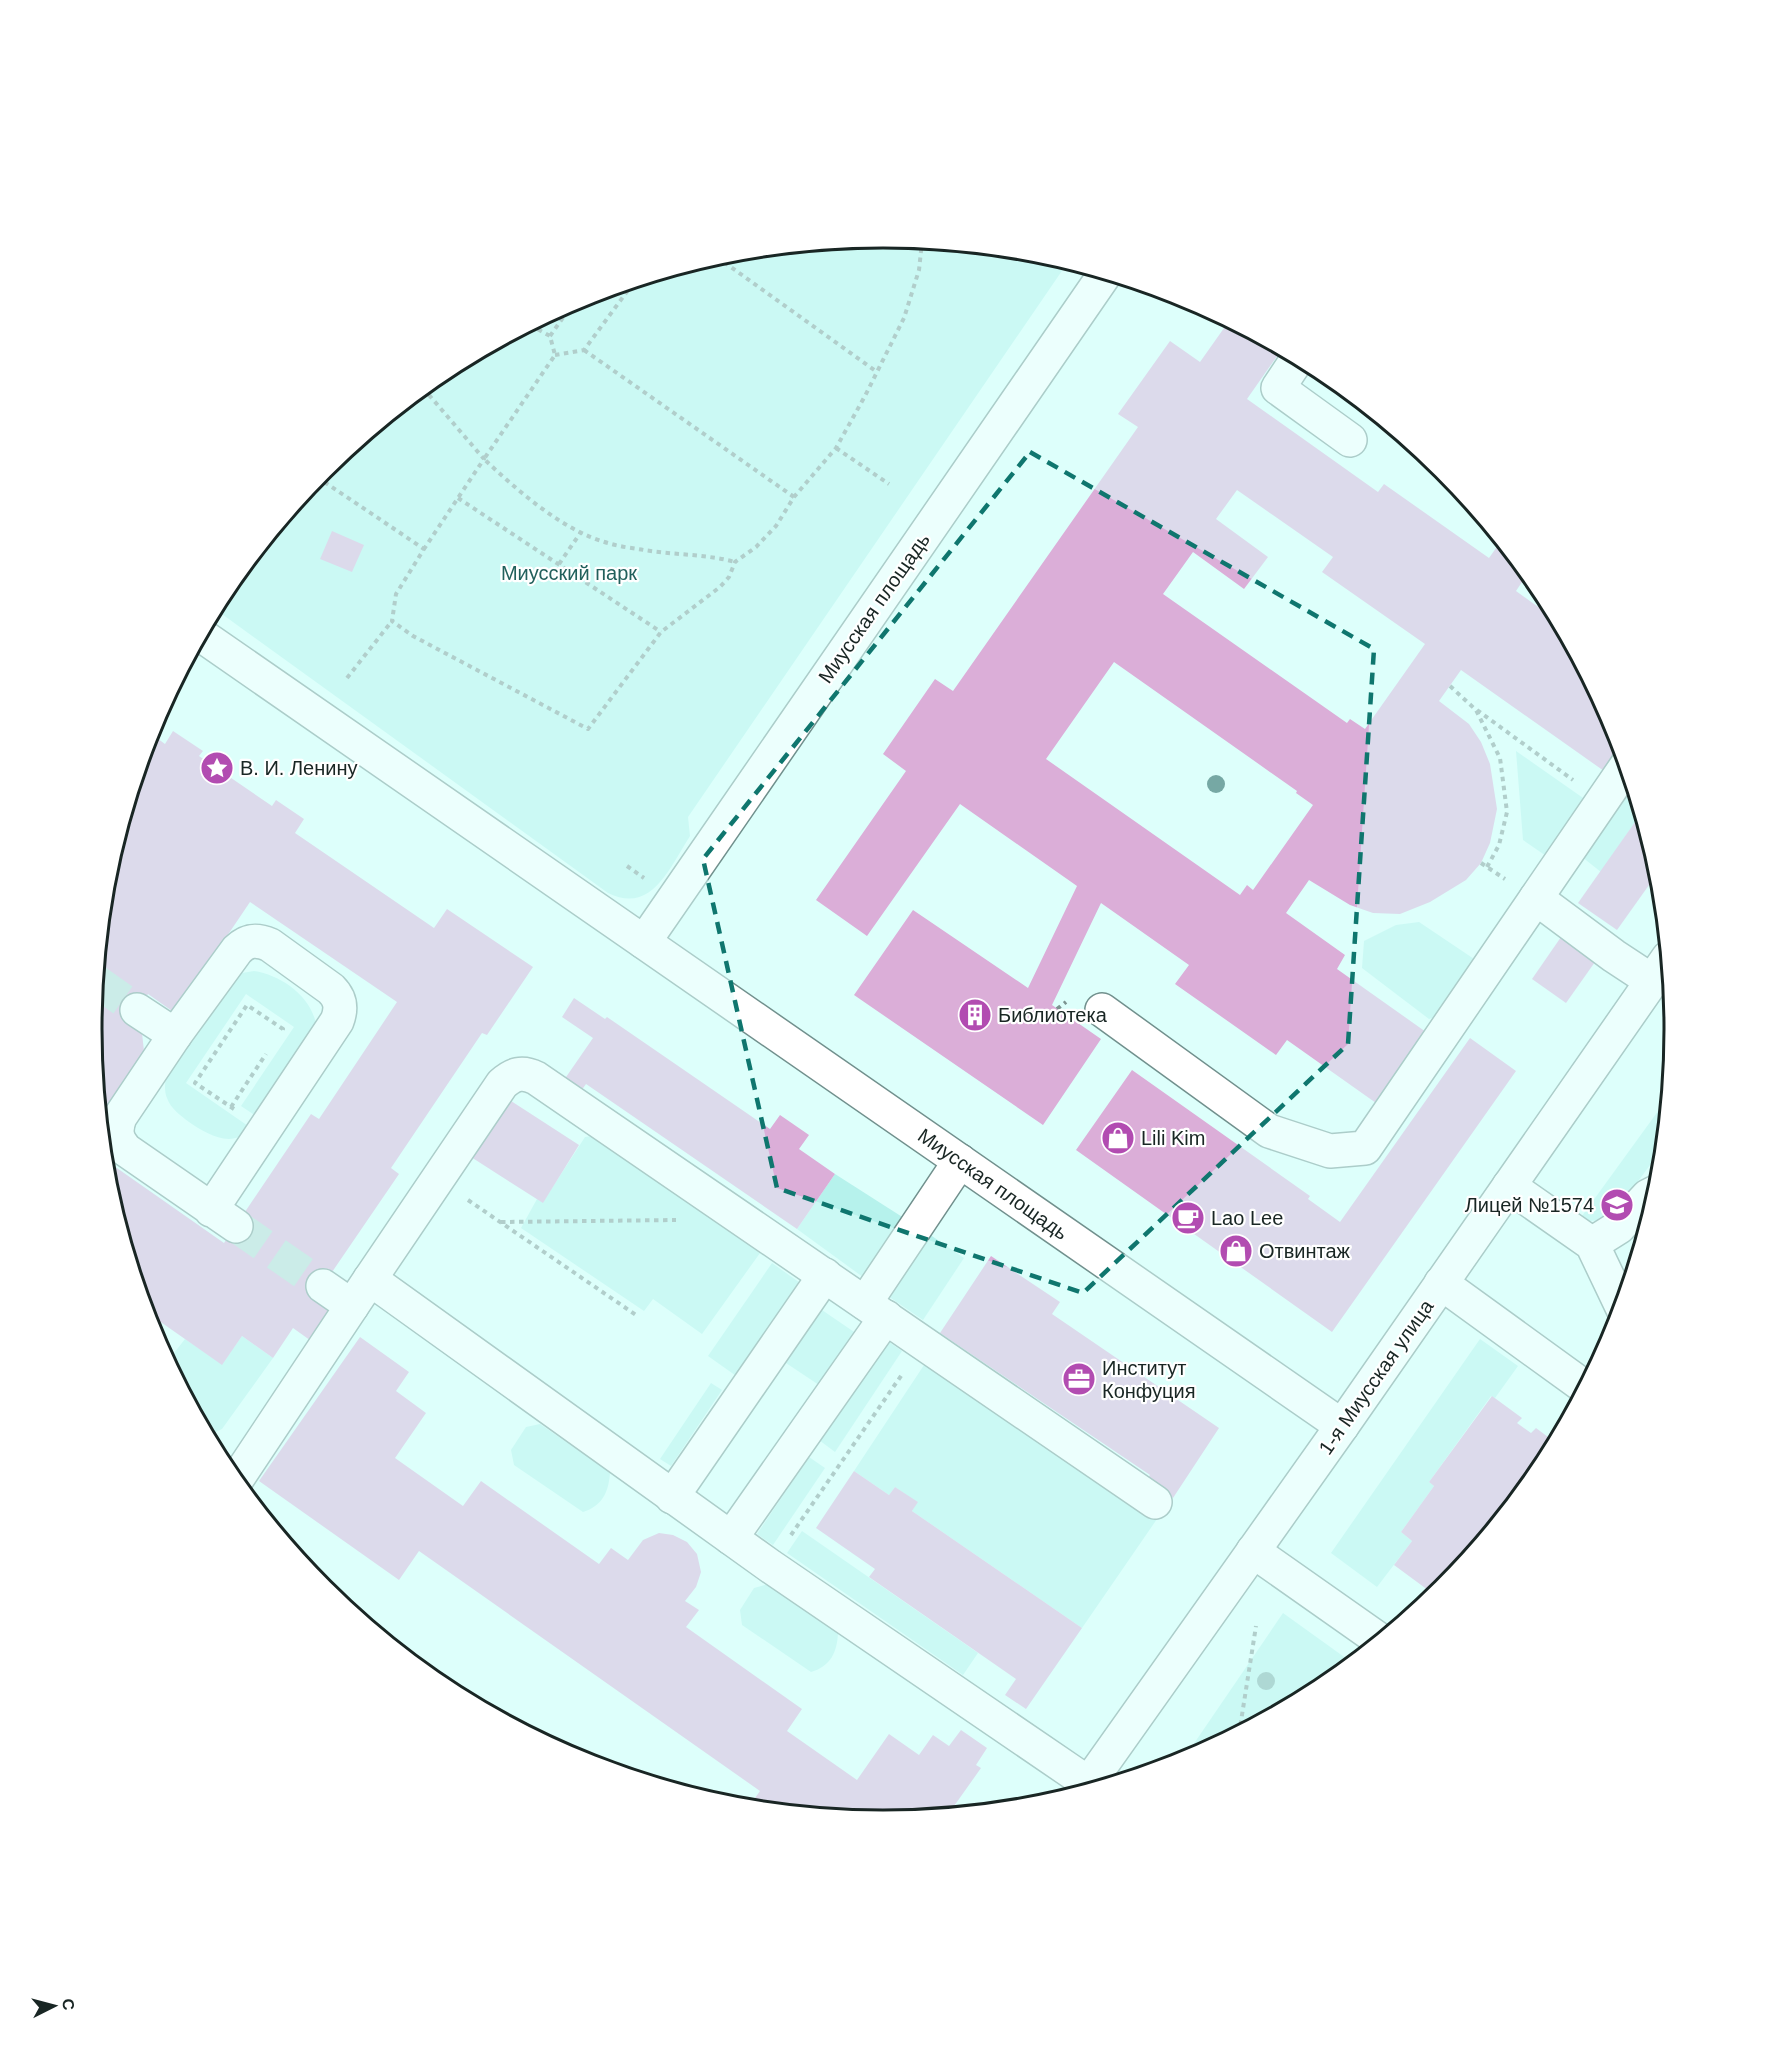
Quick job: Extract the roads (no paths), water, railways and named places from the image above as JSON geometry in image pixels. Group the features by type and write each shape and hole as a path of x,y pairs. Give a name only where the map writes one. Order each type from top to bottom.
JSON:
{"street":[{"name":"Миусская площадь","path":"644,942 1101,280"},
{"path":"1293,365 1278,388 1350,440"},
{"name":"Миусская площадь","path":"207,639 1342,1426"},
{"path":"1102,1010 1269,1131 1330,1151 1365,1148 1622,773"},
{"path":"1536,898 1614,956 1660,969"},
{"path":"252,940 270,945 331,988 341,1004 337,1022 265,1130 223,1218 126,1150 116,1135 120,1117 175,1035 237,950 252,940"},
{"name":"1-я Миусская улица","path":"1087,1785 1342,1426 1660,969"},
{"path":"137,1010 175,1035"},
{"path":"241,1474 502,1084 509,1077 527,1074 536,1077 1155,1502"},
{"path":"731,1538 875,1310 960,1161"},
{"path":"1509,1186 1592,1244 1618,1298"},
{"path":"1592,1244 1619,1227 1646,1198"},
{"path":"672,1497 825,1275"},
{"path":"1441,1283 1580,1384"},
{"path":"322,1286 361,1293 672,1497 1082,1786"},
{"path":"1253,1551 1375,1637"}],"tunnel":[{"path":"104,986 137,1010"},
{"path":"236,1226 323,1286"}],"place":[{"name":"В. И. Ленину","path":"217,768"},
{"name":"Библиотека","path":"975,1015"},
{"name":"Lili Kim","path":"1118,1138"},
{"name":"Лицей №1574","path":"1617,1205"},
{"name":"Lao Lee","path":"1188,1218"},
{"name":"Отвинтаж","path":"1236,1251"},
{"name":"Институт Конфуция","path":"1079,1379"}],"park label":[{"name":"Миусский парк","path":"569,573"}]}
